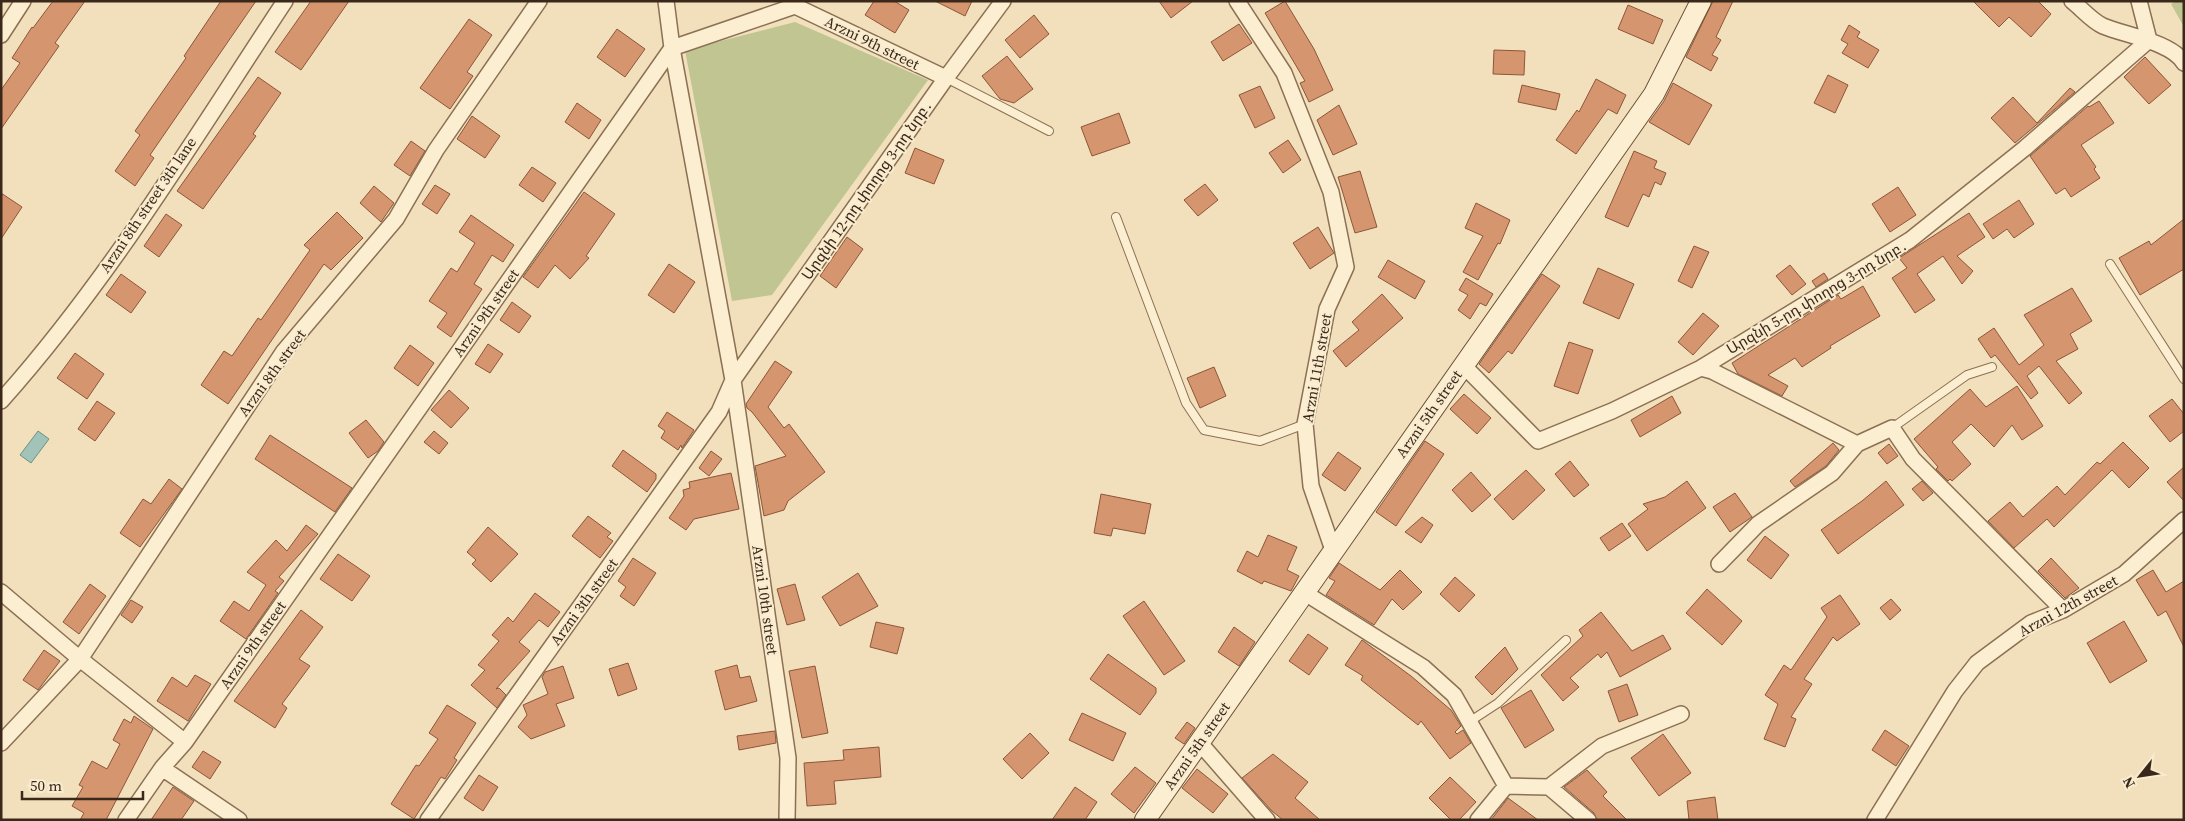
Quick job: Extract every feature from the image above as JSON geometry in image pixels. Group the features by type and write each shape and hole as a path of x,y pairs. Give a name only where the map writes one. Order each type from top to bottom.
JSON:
{"street":[{"path":"1,35 23,1"},
{"name":"Arzni 8th street 3th lane","path":"1,401 35,363 124,243 285,1"},
{"name":"Arzni 8th street","path":"1,743 80,659 284,351 396,219 436,150 540,1"},
{"name":"Arzni 10th street","path":"666,1 672,48 733,380 788,758 787,820"},
{"name":"Արզնի 12-րդ փողոց 3-րդ նրբ․","path":"733,380 946,78 1003,1"},
{"name":"Arzni 11th street","path":"1237,1 1284,73 1332,192 1346,267 1327,309 1305,424 1311,486 1333,550"},
{"name":"Arzni 5th street","path":"1145,820 1654,94 1701,1"},
{"path":"2072,1 2102,25 2149,40 2181,58 2184,63"},
{"path":"2139,1 2149,40"},
{"name":"Arzni 9th street","path":"126,820 162,768 185,742 672,48 795,6 946,78"},
{"name":"Արզնի 5-րդ փողոց 3-րդ նրբ․","path":"1464,365 1538,441 1612,411 1701,368 1910,240 2025,148 2149,40"},
{"path":"1701,368 1712,371 1857,444"},
{"name":"Arzni 3th street","path":"428,820 719,412 733,380"},
{"path":"1719,564 1758,524 1832,473 1857,444 1892,428 1913,459 2063,610"},
{"name":"Arzni 12th street","path":"1874,820 1955,690 1977,663 2031,623 2063,610 2124,574 2184,520"},
{"path":"1,592 80,659 185,742"},
{"path":"1305,594 1423,667 1454,695 1506,786"},
{"path":"1549,787 1602,746 1681,714"},
{"path":"1199,742 1267,820"},
{"path":"162,768 239,820"},
{"path":"1506,786 1549,787 1588,820"},
{"path":"1478,820 1506,786"}],"lane":[{"path":"946,78 1049,131"},
{"path":"1116,216 1186,403 1204,430 1260,441 1305,424"},
{"path":"2110,264 2184,379"},
{"path":"1892,428 1967,375 1992,367"},
{"path":"1469,722 1498,703 1566,640"}],"green space":[{"path":"2176,1 2184,1 2184,27 2171,4"},
{"path":"795,22 928,80 772,295 732,301 685,50"}],"water":[{"path":"38,431 49,439 31,463 20,455"}],"building":[{"path":"53,1 85,1 55,43 59,46 1,129 1,90 20,63 12,58 32,27"},
{"path":"221,1 256,1 150,155 154,158 135,186 115,171 140,135 135,131 186,58 184,56"},
{"path":"311,1 349,1 301,70 275,52"},
{"path":"874,1 894,1 909,10 895,33 865,15"},
{"path":"935,1 972,1 965,16"},
{"path":"1159,1 1193,1 1171,18"},
{"path":"1285,1 1314,49 1333,90 1309,102 1300,83 1305,81 1265,13"},
{"path":"1713,1 1733,1 1716,37 1721,40 1712,55 1718,58 1711,71 1686,57"},
{"path":"1973,1 2038,1 2051,14 2031,37 2009,17 1999,27"},
{"path":"1628,5 1663,20 1653,44 1618,29"},
{"path":"1034,15 1049,34 1020,58 1005,40"},
{"path":"469,19 492,35 467,72 473,76 450,109 420,88"},
{"path":"1239,24 1252,43 1223,61 1211,42"},
{"path":"1849,25 1860,32 1857,37 1879,50 1868,68 1842,53 1848,44 1841,40"},
{"path":"617,29 645,49 625,77 597,57"},
{"path":"1494,50 1525,51 1524,75 1493,74"},
{"path":"1007,56 1033,89 1014,103 1000,99 982,76"},
{"path":"2145,57 2171,85 2149,104 2124,77"},
{"path":"1828,75 1848,85 1835,113 1814,103"},
{"path":"258,77 281,93 253,134 256,136 203,209 177,191"},
{"path":"1596,79 1626,95 1617,114 1608,109 1576,154 1556,140 1577,110 1579,112"},
{"path":"1673,83 1712,105 1689,145 1649,122 1664,101"},
{"path":"1522,85 1560,94 1556,110 1518,102"},
{"path":"1260,86 1275,118 1255,128 1239,95"},
{"path":"2070,88 2075,92 2015,143 1991,118 2013,97 2037,123"},
{"path":"2099,101 2114,123 2081,145 2096,167 2094,169 2100,178 2071,197 2065,188 2056,194 2030,156 2088,106"},
{"path":"577,103 601,120 589,139 565,122"},
{"path":"1339,105 1357,144 1333,155 1317,120"},
{"path":"1119,113 1130,143 1092,156 1081,127"},
{"path":"472,116 500,136 485,158 457,139"},
{"path":"1288,140 1301,160 1283,173 1269,153"},
{"path":"411,141 425,151 410,176 394,165"},
{"path":"915,148 944,160 934,184 905,173"},
{"path":"1634,151 1657,161 1654,168 1666,173 1661,185 1655,182 1649,197 1643,194 1628,227 1605,217"},
{"path":"532,167 556,183 543,202 519,185"},
{"path":"1360,171 1377,227 1355,233 1338,177"},
{"path":"1205,184 1218,200 1198,216 1184,200"},
{"path":"435,185 450,194 437,214 422,204"},
{"path":"374,186 394,203 381,222 360,203"},
{"path":"1898,187 1916,215 1890,232 1872,204"},
{"path":"584,192 615,214 586,256 589,258 570,279 555,265 538,288 523,277"},
{"path":"1,193 22,207 1,239"},
{"path":"2019,200 2034,224 2014,238 2007,229 1993,239 1983,224"},
{"path":"1476,203 1510,220 1500,244 1498,243 1478,280 1463,272 1483,236 1465,228"},
{"path":"337,212 363,238 331,270 324,264 228,404 201,385 224,351 232,356 258,318 261,320 310,250 304,245"},
{"path":"1969,213 1985,237 1957,256 1973,271 1962,284 1943,256 1917,274 1935,300 1915,313 1892,278 1907,268 1899,258"},
{"path":"166,214 182,225 159,257 144,246"},
{"path":"471,215 514,245 503,262 492,255 474,284 482,289 451,337 437,327 447,313 429,301 451,268 457,272 475,243 459,232"},
{"path":"2184,219 2184,269 2140,295 2119,258 2149,241 2151,245"},
{"path":"1318,227 1334,253 1310,269 1293,243"},
{"path":"847,237 863,249 836,288 820,276"},
{"path":"1694,246 1709,252 1692,288 1678,281"},
{"path":"1388,260 1425,281 1415,299 1378,277"},
{"path":"669,264 695,282 674,313 648,295"},
{"path":"1790,265 1806,284 1792,295 1776,276"},
{"path":"1598,268 1634,284 1619,319 1583,303"},
{"path":"1824,273 1828,279 1816,287 1812,281"},
{"path":"121,274 146,292 131,313 106,295"},
{"path":"1542,274 1560,286 1512,354 1508,351 1489,373 1479,364"},
{"path":"1466,278 1493,294 1486,306 1480,303 1470,319 1458,310 1468,295 1459,290"},
{"path":"1863,286 1880,316 1830,346 1831,348 1802,367 1795,358 1768,375 1788,386 1782,396 1738,374 1732,363 1838,295 1841,299"},
{"path":"2072,288 2092,321 2070,334 2078,349 2056,361 2082,393 2069,404 2039,366 2027,376 2038,393 2031,399 1995,355 1991,358 1978,339 1994,328 2019,365 2044,345 2024,315"},
{"path":"1382,294 1403,318 1346,367 1333,351 1359,330 1352,322"},
{"path":"512,302 531,316 519,333 500,320"},
{"path":"1703,313 1719,326 1693,355 1678,342"},
{"path":"1569,342 1593,350 1578,394 1554,386"},
{"path":"488,344 503,354 490,373 475,364"},
{"path":"410,345 434,363 418,386 394,368"},
{"path":"75,353 104,374 87,399 57,378"},
{"path":"775,361 792,372 768,407 784,428 789,424 825,472 788,501 784,510 764,516 755,466 786,456 747,408 746,404"},
{"path":"1214,367 1226,396 1200,408 1187,378"},
{"path":"2017,386 2043,426 2022,440 2012,425 1994,447 1971,424 1952,442 1971,464 1952,481 1950,479 1948,481 1936,469 1938,467 1914,439 1970,389 1986,407"},
{"path":"449,390 469,408 451,428 431,410"},
{"path":"1464,394 1491,418 1477,434 1450,409"},
{"path":"1672,396 1681,413 1640,437 1631,420"},
{"path":"2172,399 2184,414 2184,431 2170,442 2149,416"},
{"path":"97,401 115,413 95,441 78,429"},
{"path":"667,412 694,430 682,448 681,445 678,450 661,438 665,431 658,426"},
{"path":"366,420 384,442 378,451 368,458 349,433"},
{"path":"434,431 448,443 439,454 424,442"},
{"path":"270,435 352,488 335,512 255,459"},
{"path":"1425,441 1444,454 1396,526 1376,512"},
{"path":"2123,442 2149,468 2129,488 2112,470 2054,527 2047,519 2014,548 1988,521 2010,502 2023,517 2057,486 2065,495 2097,462 2100,464"},
{"path":"1833,443 1839,450 1826,466 1795,487 1790,481"},
{"path":"1889,444 1898,456 1887,464 1878,453"},
{"path":"623,450 656,474 656,479 647,492 612,466"},
{"path":"711,451 722,459 709,476 699,468"},
{"path":"1338,452 1361,468 1345,491 1322,475"},
{"path":"1570,461 1589,485 1574,497 1555,474"},
{"path":"2184,467 2184,501 2167,482"},
{"path":"1526,470 1545,490 1513,520 1494,499"},
{"path":"1471,472 1491,495 1472,512 1452,490"},
{"path":"731,473 739,509 694,519 686,530 669,518 684,496 683,490 690,488 689,482"},
{"path":"169,479 182,489 140,547 120,533 143,499 151,504"},
{"path":"1687,481 1706,508 1647,551 1628,524 1648,509 1643,504 1665,497"},
{"path":"1886,481 1904,505 1838,554 1821,530 1862,501"},
{"path":"1922,481 1933,493 1923,501 1912,489"},
{"path":"1735,493 1752,517 1730,532 1713,507"},
{"path":"1101,494 1151,504 1145,534 1113,528 1111,536 1094,533"},
{"path":"588,516 611,533 607,537 613,541 600,558 572,536"},
{"path":"1422,517 1433,525 1421,543 1405,532"},
{"path":"1622,523 1631,536 1609,551 1600,538"},
{"path":"306,525 318,534 279,577 284,581 275,591 278,593 246,639 220,621 234,601 249,611 266,585 247,572 276,540 287,551"},
{"path":"488,527 518,554 491,582 472,564 476,560 467,552"},
{"path":"1268,535 1297,547 1287,570 1299,576 1291,591 1264,581 1262,584 1237,571 1247,551 1258,557"},
{"path":"1765,536 1789,555 1771,579 1747,560"},
{"path":"338,554 370,576 352,601 320,579"},
{"path":"633,558 656,573 634,606 620,596 626,587 618,581"},
{"path":"2051,558 2079,588 2065,598 2038,571"},
{"path":"1339,563 1380,590 1400,570 1422,592 1403,610 1392,599 1374,625 1326,595 1335,581 1329,578"},
{"path":"2153,570 2166,592 2184,581 2184,647 2166,611 2158,616 2136,580"},
{"path":"858,573 878,606 840,626 822,597"},
{"path":"1455,577 1475,595 1459,612 1440,594"},
{"path":"90,584 106,596 79,634 63,622"},
{"path":"795,584 805,620 787,625 777,589"},
{"path":"1707,589 1742,621 1722,645 1686,613"},
{"path":"535,593 560,612 548,627 539,620 519,642 530,651 496,689 499,688 506,695 497,708 471,685 485,670 478,665 499,641 492,635 508,617 513,622"},
{"path":"1840,595 1860,624 1837,641 1833,637 1804,679 1812,684 1791,717 1796,719 1785,747 1764,739 1778,704 1765,695 1784,665 1791,670 1827,617 1821,608"},
{"path":"1891,599 1901,610 1890,620 1880,608"},
{"path":"131,600 143,607 132,623 121,615"},
{"path":"1144,601 1185,661 1164,675 1123,616"},
{"path":"301,610 323,627 299,659 310,666 282,704 287,708 275,728 234,701"},
{"path":"1601,612 1632,651 1663,635 1671,649 1620,677 1607,652 1601,658 1598,654 1570,678 1579,687 1563,701 1541,675 1583,636 1579,630"},
{"path":"2124,621 2147,661 2110,683 2087,643"},
{"path":"876,622 904,628 897,654 870,647"},
{"path":"1234,627 1255,642 1239,666 1218,652"},
{"path":"1308,634 1328,648 1309,675 1289,661"},
{"path":"1362,640 1411,676 1451,710 1461,726 1455,732 1457,734 1463,730 1471,743 1450,759 1421,721 1418,725 1361,680 1363,676 1345,665"},
{"path":"1505,647 1518,669 1492,695 1475,677"},
{"path":"44,650 60,661 38,690 23,680"},
{"path":"1108,654 1156,688 1156,693 1140,715 1090,679"},
{"path":"628,663 637,689 618,696 609,669"},
{"path":"737,665 740,678 750,676 757,701 725,710 715,671"},
{"path":"563,666 574,698 556,704 565,726 531,739 518,727 527,715 523,705 548,694 542,677 545,672"},
{"path":"815,666 828,733 802,738 789,671"},
{"path":"195,675 211,684 188,721 157,701 172,677 187,687"},
{"path":"1627,684 1638,715 1619,722 1608,691"},
{"path":"1531,690 1554,730 1525,748 1501,708"},
{"path":"447,705 476,723 454,758 457,760 445,779 441,777 414,819 391,804 416,765 419,766 438,739 429,733"},
{"path":"1082,713 1126,733 1113,761 1069,740"},
{"path":"134,716 153,729 106,820 80,820 84,813 72,806 83,787 79,785 92,761 107,769 120,744 113,740 124,719 131,723"},
{"path":"1187,722 1195,728 1184,744 1175,738"},
{"path":"1885,730 1909,746 1896,766 1872,750"},
{"path":"775,731 776,743 739,750 737,736"},
{"path":"1030,733 1049,753 1022,779 1003,759"},
{"path":"1663,734 1691,773 1659,796 1631,758"},
{"path":"879,747 881,777 834,781 836,804 807,806 804,763 844,760 843,750"},
{"path":"203,751 221,762 210,779 192,767"},
{"path":"1273,754 1308,782 1295,798 1320,820 1283,820 1272,811 1242,778"},
{"path":"1135,767 1156,783 1134,813 1111,794"},
{"path":"1197,769 1228,794 1213,813 1182,788"},
{"path":"1587,770 1607,792 1603,796 1627,820 1597,820 1594,813 1564,787"},
{"path":"479,775 498,787 483,811 464,798"},
{"path":"1450,777 1476,802 1459,820 1451,820 1429,798"},
{"path":"173,787 194,801 181,820 151,820"},
{"path":"1075,787 1097,802 1085,820 1052,820"},
{"path":"1715,797 1718,820 1689,820 1687,801"},
{"path":"1508,798 1538,820 1491,820"}]}
